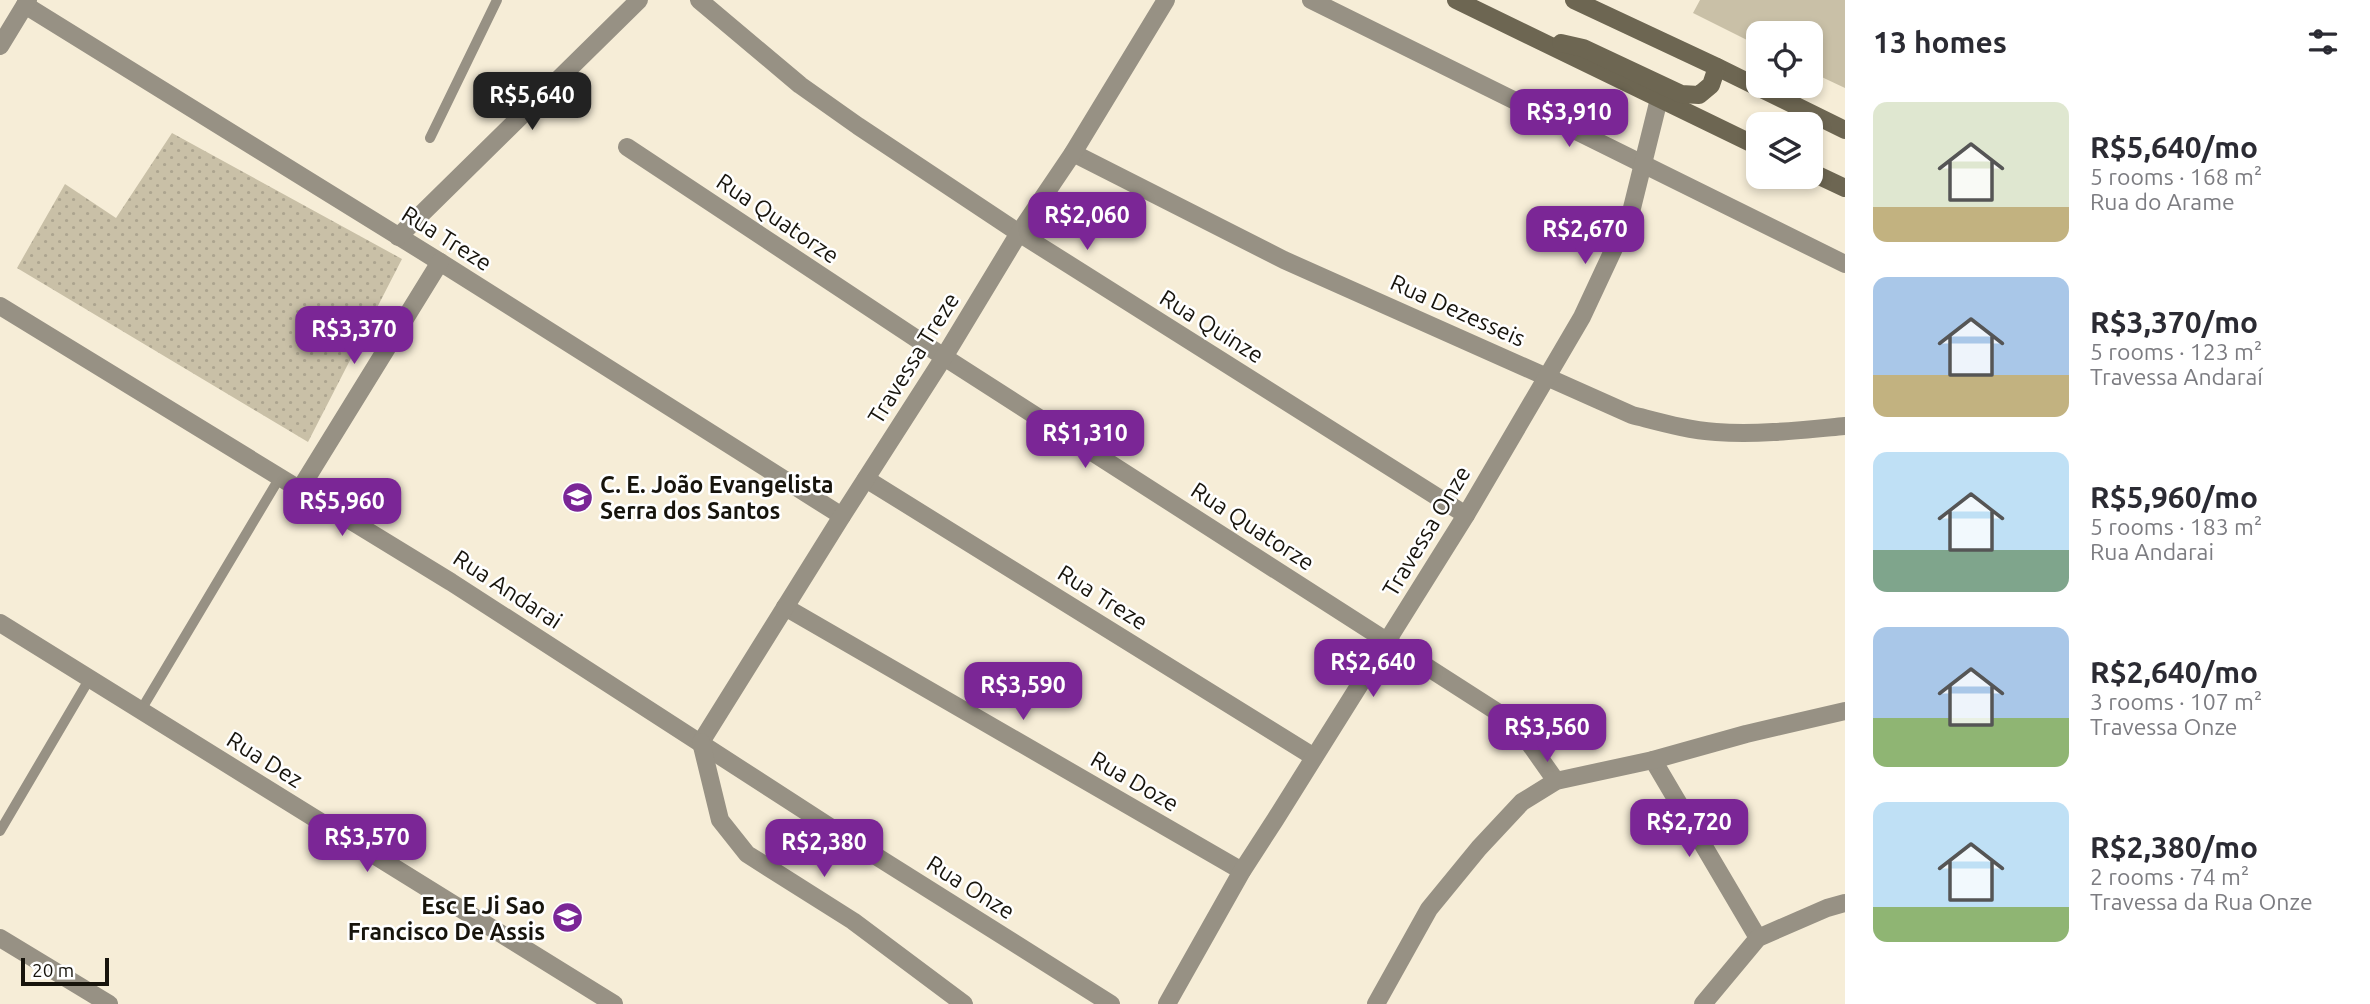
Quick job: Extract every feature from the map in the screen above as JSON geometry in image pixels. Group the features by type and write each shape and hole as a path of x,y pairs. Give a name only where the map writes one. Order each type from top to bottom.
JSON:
{"main road":[{"path":"1456,0 1746,141"},
{"path":"1574,0 1845,130"},
{"path":"1533,38 1583,48 1681,94 1699,95 1711,85 1717,67"},
{"path":"1823,178 1845,188"}],"street":[{"path":"398,237 639,0"},
{"name":"Rua Quinze","path":"699,0 800,85 1019,233 1466,515"},
{"name":"Travessa Treze","path":"701,742 1019,233 1073,153 1166,0"},
{"path":"1311,0 1845,264"},
{"path":"0,46 27,3"},
{"name":"Rua Treze","path":"27,3 842,516"},
{"name":"Travessa Onze","path":"1167,1004 1242,871 1466,515 1582,317 1631,212 1659,99"},
{"name":"Rua Quatorze","path":"627,147 944,357 1502,715 1527,740 1556,781"},
{"name":"Rua Dezesseis","path":"1073,153 1284,260 1632,415 1681,428 1714,432 1756,434 1845,426"},
{"path":"300,489 440,262"},
{"name":"Rua Andarai","path":"0,306 451,582 701,742"},
{"name":"Rua Treze","path":"866,479 1314,757"},
{"name":"Rua Doze","path":"785,607 1242,871"},
{"name":"Rua Dez","path":"0,623 614,1004"},
{"path":"1376,1004 1429,909 1479,848 1522,802 1556,781 1653,760 1746,734 1845,711"},
{"path":"701,742 720,820 747,853 853,921 964,1004"},
{"name":"Rua Onze","path":"701,742 844,836 1111,1004"},
{"path":"1653,760 1758,938"},
{"path":"1703,1004 1758,938 1845,903"},
{"path":"0,938 109,1004"}],"lane":[{"path":"430,138 497,0"},
{"path":"141,710 280,477"},
{"path":"0,831 89,678"}],"shaded area":[{"path":"1700,0 1845,0 1845,88 1823,78 1823,21 1746,21 1746,40 1693,13"},
{"path":"172,133 402,259 308,442 17,268 65,184 116,218"}],"place":[{"name":"C. E. João Evangelista Serra dos Santos","path":"577,497"},
{"name":"Esc E Ji Sao Francisco De Assis","path":"568,918"}]}
